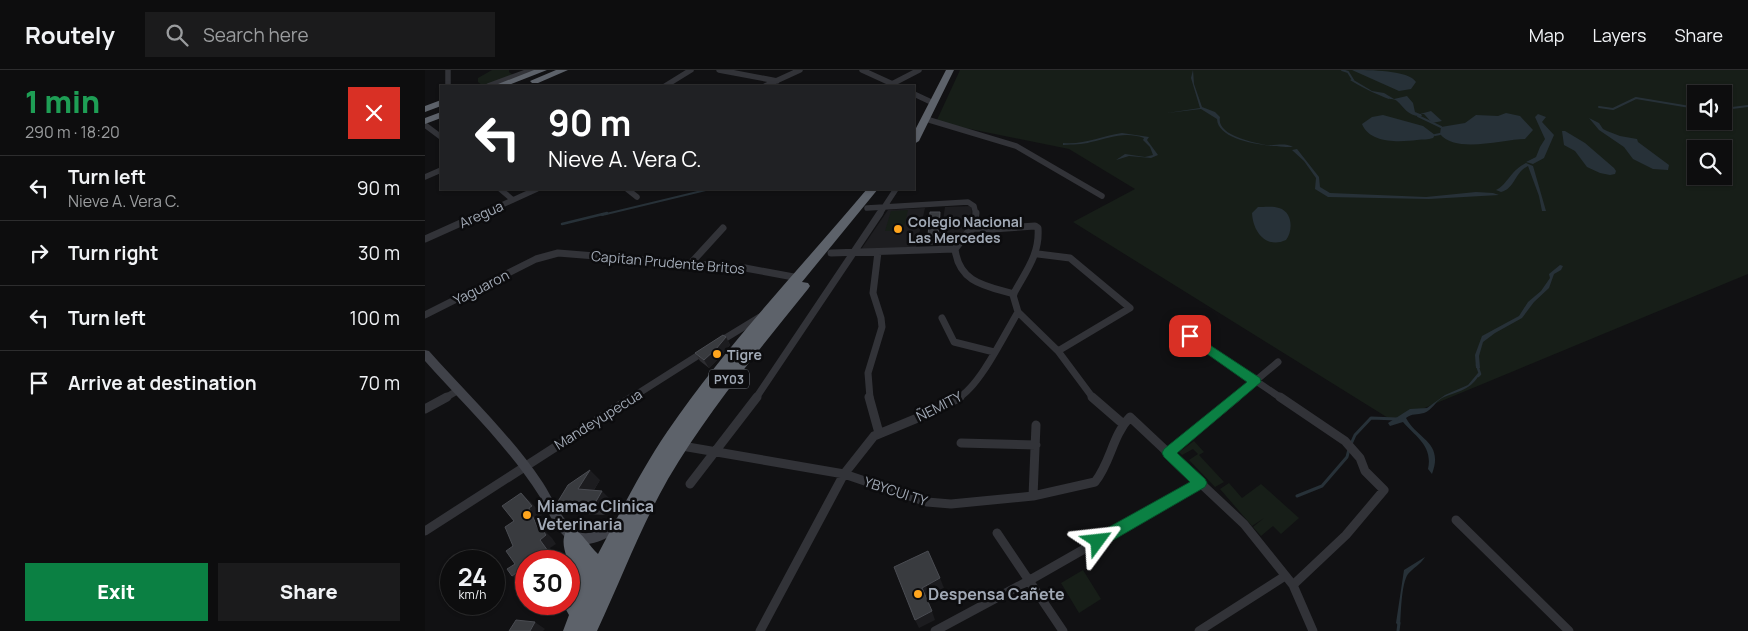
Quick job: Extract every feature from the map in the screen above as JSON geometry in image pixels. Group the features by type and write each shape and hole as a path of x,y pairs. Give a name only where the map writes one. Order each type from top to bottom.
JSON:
{"highway":[{"path":"501,85 543,70"},
{"path":"523,85 564,70"},
{"path":"533,85 573,70"},
{"path":"915,129 943,70"},
{"path":"915,139 950,70"},
{"path":"425,109 440,105"},
{"path":"425,113 440,106"},
{"path":"425,124 440,116"},
{"path":"425,124 440,119"},
{"name":"PY03","path":"571,631 599,566 630,513 651,471 672,438 700,399 872,190"},
{"name":"PY03","path":"587,631 608,590 643,511 716,394 831,253 879,190"},
{"path":"572,536 585,554 599,566 609,564 622,556"},
{"path":"571,631 579,573 571,546 572,536"}],"street":[{"path":"448,70 448,85"},
{"path":"491,85 532,70"},
{"path":"667,85 691,70"},
{"path":"719,70 777,81"},
{"path":"767,85 800,70"},
{"path":"862,70 894,85 919,70"},
{"path":"915,94 929,101"},
{"path":"926,119 1016,146 1102,196"},
{"path":"425,124 440,137"},
{"path":"425,177 440,170"},
{"path":"501,190 513,200"},
{"name":"Aregua","path":"425,239 535,190"},
{"path":"628,190 637,197"},
{"path":"690,484 717,452 895,190"},
{"path":"867,208 969,202 975,206 977,214 974,228"},
{"path":"1014,294 979,284 966,277 958,267 955,249 968,232 974,228 993,229 1035,226 1039,228 1038,254 1014,294 1018,312 1058,351 1095,401 1122,424"},
{"path":"691,263 723,228"},
{"path":"831,253 955,249"},
{"path":"763,629 844,474 873,436 879,433 867,383 869,365 878,347 882,320 874,299 874,279 878,252"},
{"name":"Capitan Prudente Britos","path":"537,259 558,253 745,268 799,278"},
{"path":"1038,254 1070,258 1130,308 1058,351"},
{"name":"Yaguaron","path":"425,315 537,259"},
{"name":"Mandeyupecua","path":"425,531 525,465 773,309"},
{"name":"ÑEMITY","path":"879,433 932,412 967,392 976,381 1018,312"},
{"path":"942,318 954,342 994,352"},
{"path":"1190,336 1255,382 1345,441 1360,458 1365,471 1384,490 1346,535 1293,585"},
{"path":"425,354 525,465 572,536 581,540 603,534 630,513"},
{"path":"1278,362 1169,453 1244,524 1293,585 1313,631"},
{"path":"425,409 457,391"},
{"name":"YBYCUI TY","path":"682,446 844,474 927,502 951,504 1033,496 1095,482 1101,475 1117,432 1130,417 1169,453"},
{"path":"1033,496 1036,426"},
{"path":"961,443 1036,445"},
{"path":"935,631 1030,580 1200,483"},
{"path":"1455,520 1569,631"},
{"path":"997,533 1063,631"},
{"path":"599,566 602,579 608,590"},
{"path":"1199,631 1285,576"}],"shaded area":[{"path":"492,70 509,70 513,75 490,85 482,85 478,82 478,78"},
{"path":"960,70 1748,70 1748,274 1393,421 1073,222 1135,189 1069,149 936,122"},
{"path":"1193,70 1194,84 1202,107 1215,112 1220,117 1220,123 1224,129 1229,133 1258,144 1248,142 1227,134 1220,127 1217,119 1201,109 1167,113 1200,108 1191,78"},
{"path":"1352,70 1397,73 1412,78 1416,82 1411,89 1399,91"},
{"path":"1352,79 1372,91 1384,93 1394,99 1407,96 1413,103 1415,112 1420,114 1431,111 1442,121 1432,123 1424,114 1421,114 1422,116 1413,115 1396,100 1387,99 1368,90 1350,80"},
{"path":"1506,113 1520,116 1533,130 1525,139 1468,144 1447,140 1440,134 1441,127 1465,123 1476,115 1498,116"},
{"path":"1538,114 1546,117 1542,122 1554,135 1544,158 1533,164 1526,162 1536,157 1545,139 1535,117"},
{"path":"1383,115 1423,126 1435,135 1431,139 1394,141 1378,138 1366,131 1362,124 1372,117"},
{"path":"1589,118 1599,123 1607,131 1637,139 1638,142 1669,165 1668,170 1653,169 1633,159 1624,147 1599,130"},
{"path":"1562,131 1585,143 1614,168 1615,174 1600,173 1587,167 1575,151 1564,145"},
{"path":"1122,133 1149,137 1147,140 1158,155 1151,158 1129,156 1116,160 1125,154 1145,157 1153,155 1150,147 1143,140 1144,138 1130,135 1117,136 1084,144 1063,145 1063,143 1085,142"},
{"path":"1280,144 1293,147 1267,145"},
{"path":"1297,149 1319,177 1320,187 1330,193 1426,197 1476,192 1499,195 1429,199 1328,197 1315,189 1316,178 1304,161 1292,150"},
{"path":"1526,163 1533,166 1546,211 1542,211 1539,196 1528,166 1523,169 1509,188 1501,192 1496,190 1517,169"},
{"path":"972,206 971,221 956,244 939,246 945,207"},
{"path":"1258,207 1277,207 1287,213 1291,227 1286,240 1272,242 1262,237 1255,226 1252,213"},
{"name":"Colegio Nacional Las Mercedes","path":"925,208 916,248 860,251 888,210"},
{"path":"908,210 903,231 885,231 891,211"},
{"path":"1560,265 1563,266 1561,270 1554,274 1549,288 1534,302 1522,318 1483,342 1479,356 1480,368 1476,368 1475,355 1482,336 1519,316 1528,302 1541,291 1550,278 1549,274"},
{"path":"1480,373 1477,379 1469,387 1442,398 1427,412 1410,415 1406,418 1432,448 1435,455 1435,463 1432,474 1428,469 1429,461 1426,448 1418,437 1403,422 1390,426 1388,423 1410,409 1427,408 1445,395 1468,385"},
{"path":"1194,441 1204,452 1199,455 1224,482 1215,487 1189,460 1198,454 1193,449 1182,455 1179,452"},
{"path":"1229,483 1242,498 1261,484 1299,518 1281,534 1273,526 1261,536 1253,527 1264,518 1252,526 1220,489"},
{"path":"1425,557 1408,574 1406,579 1400,627 1396,623 1404,570"},
{"path":"1083,570 1101,599 1079,613 1061,583"}],"building":[{"path":"930,212 940,212 938,236 928,236"},
{"path":"723,335 726,337 704,360 695,353"},
{"path":"590,470 578,489 602,491 594,505 557,503 568,485"},
{"path":"521,493 532,506 529,508 539,531 542,529 546,535 540,540 547,550 515,550 515,564 506,551 513,546 505,527 514,521 502,506"},
{"name":"Despensa Cañete","path":"928,551 940,578 922,588 932,611 915,620 894,567"},
{"path":"515,564 515,574 512,576 507,569"},
{"path":"516,620 535,622 530,631 509,631"}],"waterway":[{"path":"1342,70 1348,72 1353,80"},
{"path":"1599,107 1613,109 1636,98 1687,106"},
{"path":"1732,108 1748,106"},
{"path":"1418,116 1441,127"},
{"path":"1435,135 1440,134"},
{"path":"602,215 706,190"},
{"path":"562,224 607,213"},
{"path":"1477,365 1480,374 1478,376"},
{"path":"1351,444 1355,435 1371,418 1397,419"},
{"path":"1297,496 1322,486 1347,457 1349,449"},
{"path":"1398,631 1399,623"}],"place":[{"name":"Colegio Nacional Las Mercedes","path":"898,229"},
{"name":"Tigre","path":"717,354"},
{"name":"Miamac Clinica Veterinaria","path":"527,515"},
{"name":"Despensa Cañete","path":"918,594"}],"route":[{"path":"1098,541 1200,483 1169,453 1255,382 1190,336"}]}
